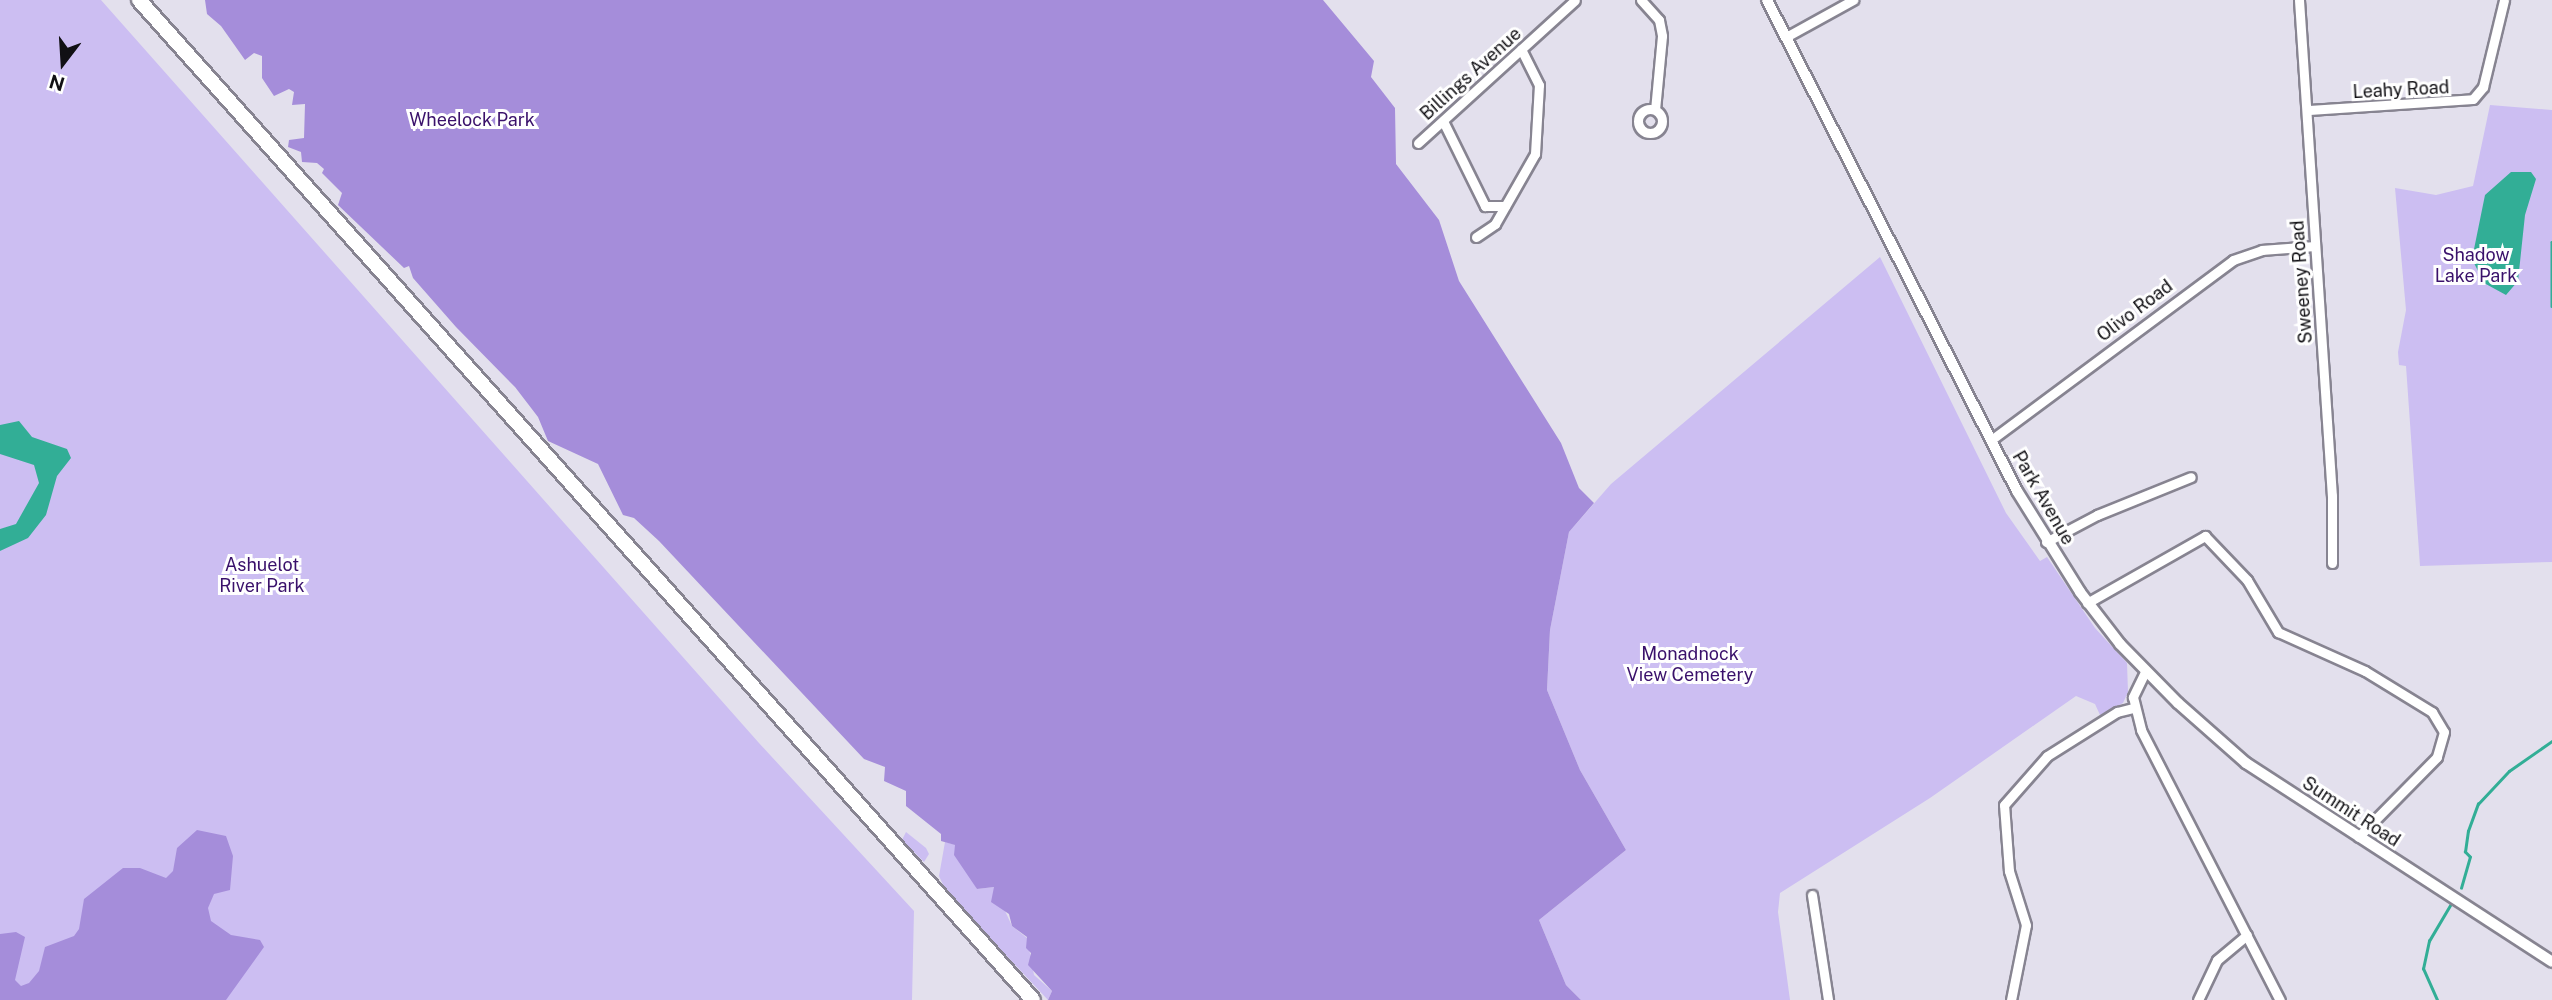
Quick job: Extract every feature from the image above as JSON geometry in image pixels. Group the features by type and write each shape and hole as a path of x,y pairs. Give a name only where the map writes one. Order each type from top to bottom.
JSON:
{"highway":[{"path":"139,0 1033,1000"}],"street":[{"name":"Billings Avenue","path":"1418,143 1575,0"},
{"path":"1641,0 1659,20 1662,36 1655,110"},
{"name":"Park Avenue","path":"1767,0 1991,440 2046,542 2087,603 2145,672"},
{"path":"1786,37 1853,0"},
{"name":"Sweeney Road","path":"2299,0 2309,110 2314,246 2332,496 2332,563"},
{"name":"Leahy Road","path":"2309,110 2473,99 2483,87 2504,0"},
{"path":"1476,237 1495,224 1527,172 1538,132 1539,85 1521,49"},
{"path":"1443,121 1485,206 1505,206"},
{"name":"Olivo Road","path":"1991,440 2232,260 2262,250 2314,246"},
{"path":"2046,542 2097,515 2191,477"},
{"path":"2087,603 2205,536 2247,580 2278,632 2365,671 2432,712 2444,732 2437,757 2358,837"},
{"path":"2145,672 2133,696 2133,708 2280,1000"},
{"name":"Summit Road","path":"2145,672 2246,763 2552,962"},
{"path":"2011,1000 2026,925 2009,871 2004,805 2047,756 2117,712 2133,708"},
{"path":"1812,895 1828,1000"},
{"path":"2198,1000 2217,960 2247,935"}],"green space":[{"name":"Ashuelot River Park","path":"0,0 101,0 759,743 914,911 912,1000 0,1000"},
{"name":"Wheelock Park","path":"205,0 1323,0 1374,61 1371,77 1395,108 1396,164 1439,220 1459,281 1561,443 1579,488 1594,503 1569,532 1550,630 1547,690 1580,770 1626,850 1539,920 1566,985 1581,1000 1048,1000 1052,991 1028,965 1031,953 1026,948 1027,937 1012,926 1009,914 991,902 994,887 977,889 954,855 955,845 941,841 941,834 906,806 906,791 884,781 885,767 864,759 659,541 634,518 623,515 598,464 548,441 538,417 515,387 413,278 409,266 404,268 338,205 342,193 322,173 324,169 317,163 302,162 301,152 288,147 289,140 304,138 305,104 292,105 294,92 289,89 274,96 262,78 262,56 254,53 245,60 221,26 207,14"},
{"name":"Shadow Lake Park","path":"2490,105 2552,110 2552,562 2420,566 2406,366 2399,365 2398,352 2406,310 2395,188 2436,195 2473,186"},
{"name":"Monadnock View Cemetery","path":"1880,257 2006,513 2040,561 2047,557 2095,628 2127,663 2128,692 2123,703 2100,715 2095,704 2076,696 1930,798 1780,893 1778,912 1790,1000 1581,1000 1566,985 1539,920 1626,850 1580,770 1547,690 1550,630 1569,532 1611,484"},
{"path":"197,830 226,836 233,856 230,890 214,894 208,908 211,921 231,935 260,940 264,947 226,1000 0,1000 0,934 16,932 25,937 15,980 21,986 29,983 39,971 45,947 74,936 79,929 84,899 123,868 140,868 166,878 173,871 177,848"},
{"path":"906,832 926,848 929,854 924,862 902,840"},
{"path":"945,842 956,845 977,889 994,887 1012,926 1027,938 1034,975 1052,991 1048,1000 946,891 939,876"}],"shaded area":[{"path":"2511,172 2531,172 2536,179 2525,215 2518,281 2506,295 2484,283 2472,259 2485,195"},
{"path":"19,421 32,437 67,449 71,458 57,476 46,515 28,538 0,551 0,529 16,524 39,483 34,465 0,454 0,425"}],"waterway":[{"path":"2552,242 2552,306"},
{"path":"2461,888 2470,857 2465,852 2468,831 2478,804 2509,771 2552,741"},
{"path":"2437,1000 2423,969 2429,941 2452,902"}]}
